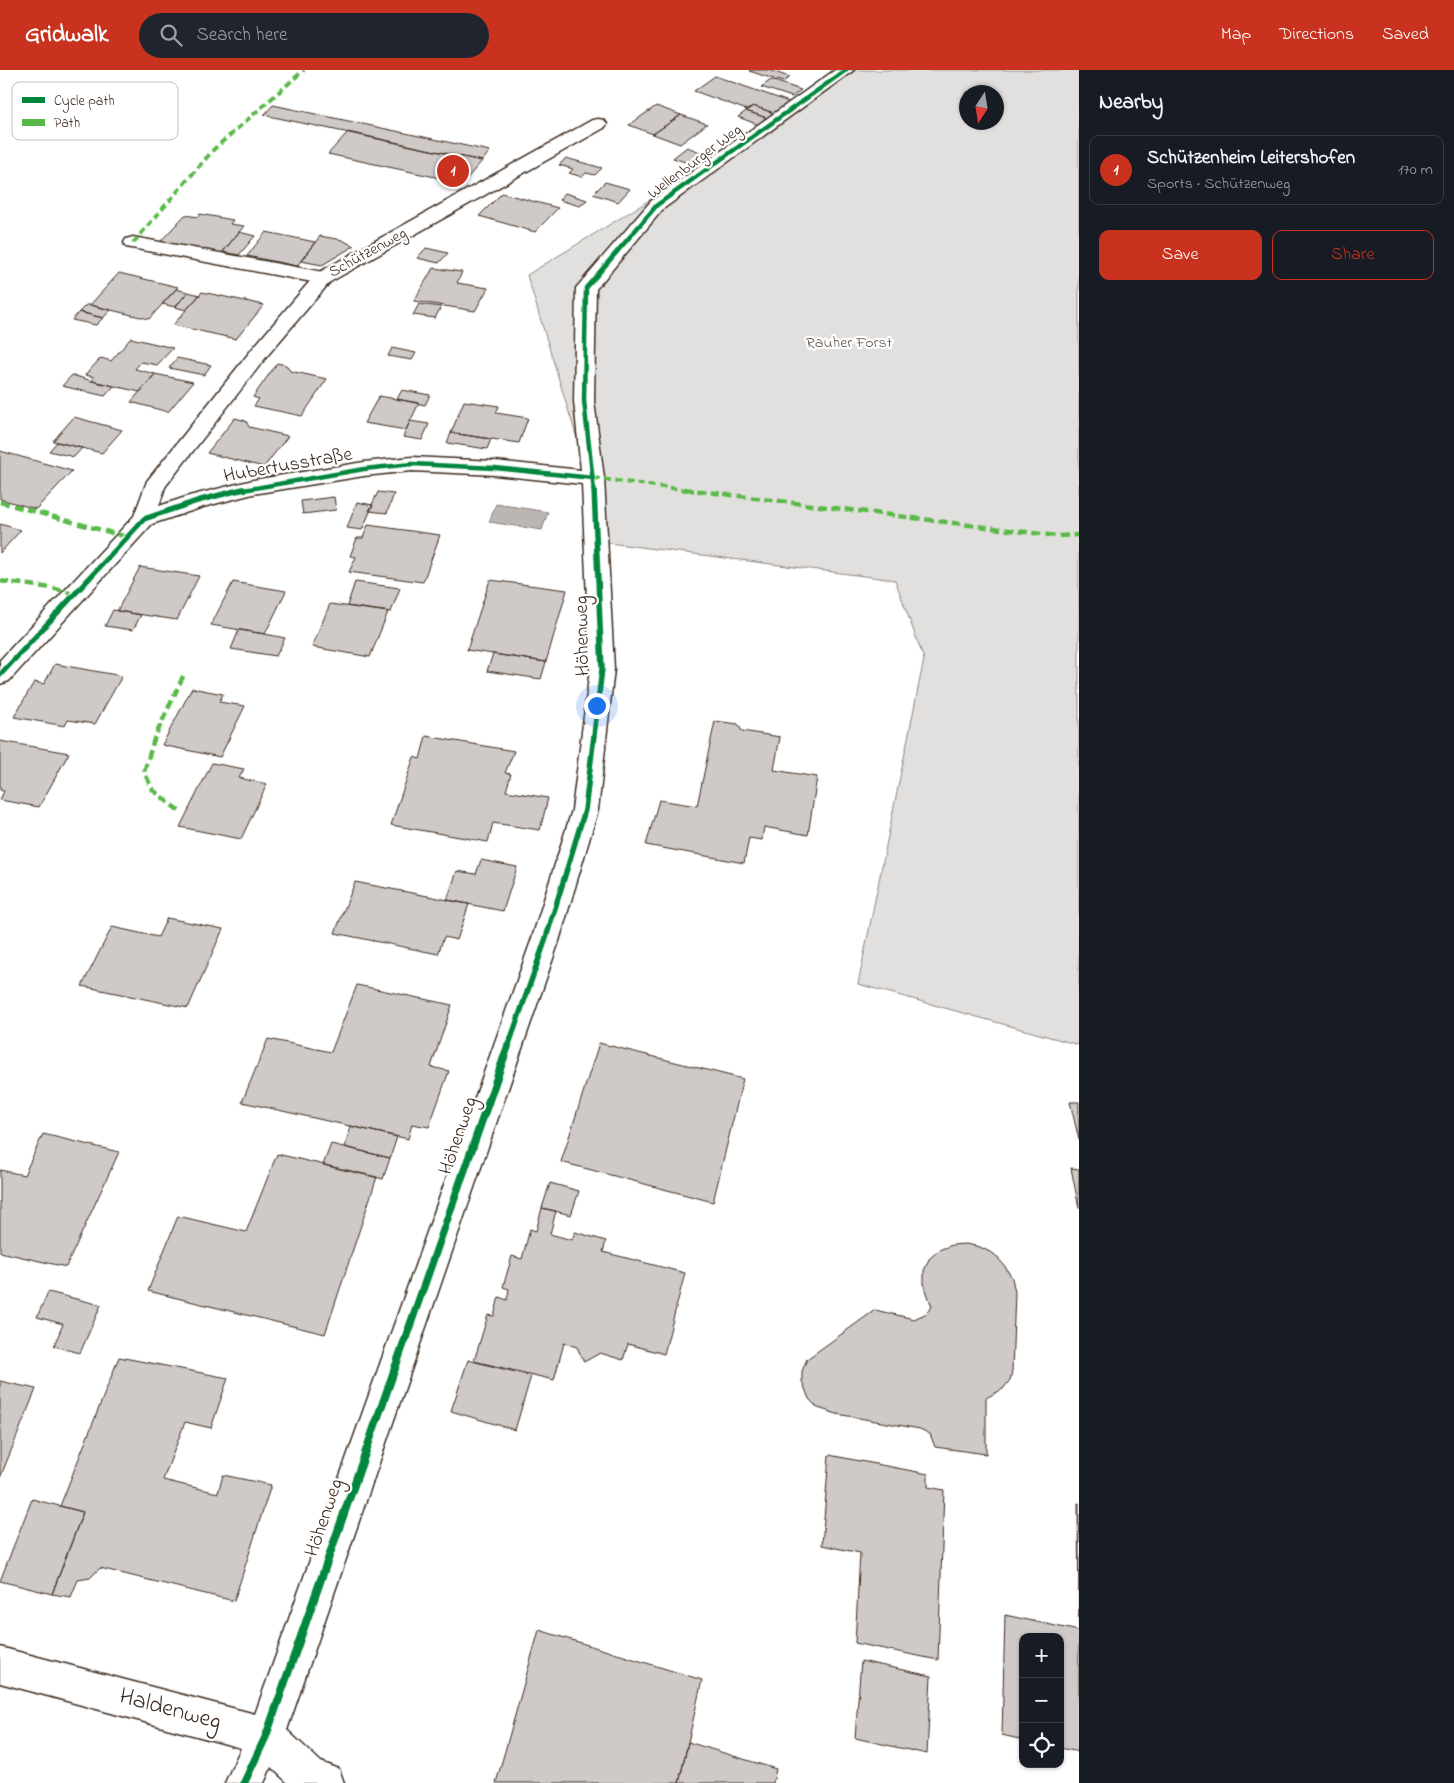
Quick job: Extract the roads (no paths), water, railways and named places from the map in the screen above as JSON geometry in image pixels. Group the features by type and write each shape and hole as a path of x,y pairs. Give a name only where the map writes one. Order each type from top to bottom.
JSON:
{"street":[{"name":"Wellenburger Weg","path":"593,478 584,401 586,288 657,205 846,70"},
{"name":"Schützenweg","path":"144,519 155,486 260,352 323,278 598,124"},
{"path":"134,243 323,278"},
{"name":"Hubertusstraße","path":"0,675 144,519 197,501 253,487 364,469 412,464 495,468 593,478"},
{"name":"Höhenweg","path":"244,1783 266,1736 545,941 585,810 602,669 593,478"},
{"name":"Haldenweg","path":"0,1665 266,1736 308,1776 325,1783"}],"place":[{"name":"Schützenheim Leitershofen","path":"453,171"}],"park label":[{"name":"Rauher Forst","path":"849,343"}]}
